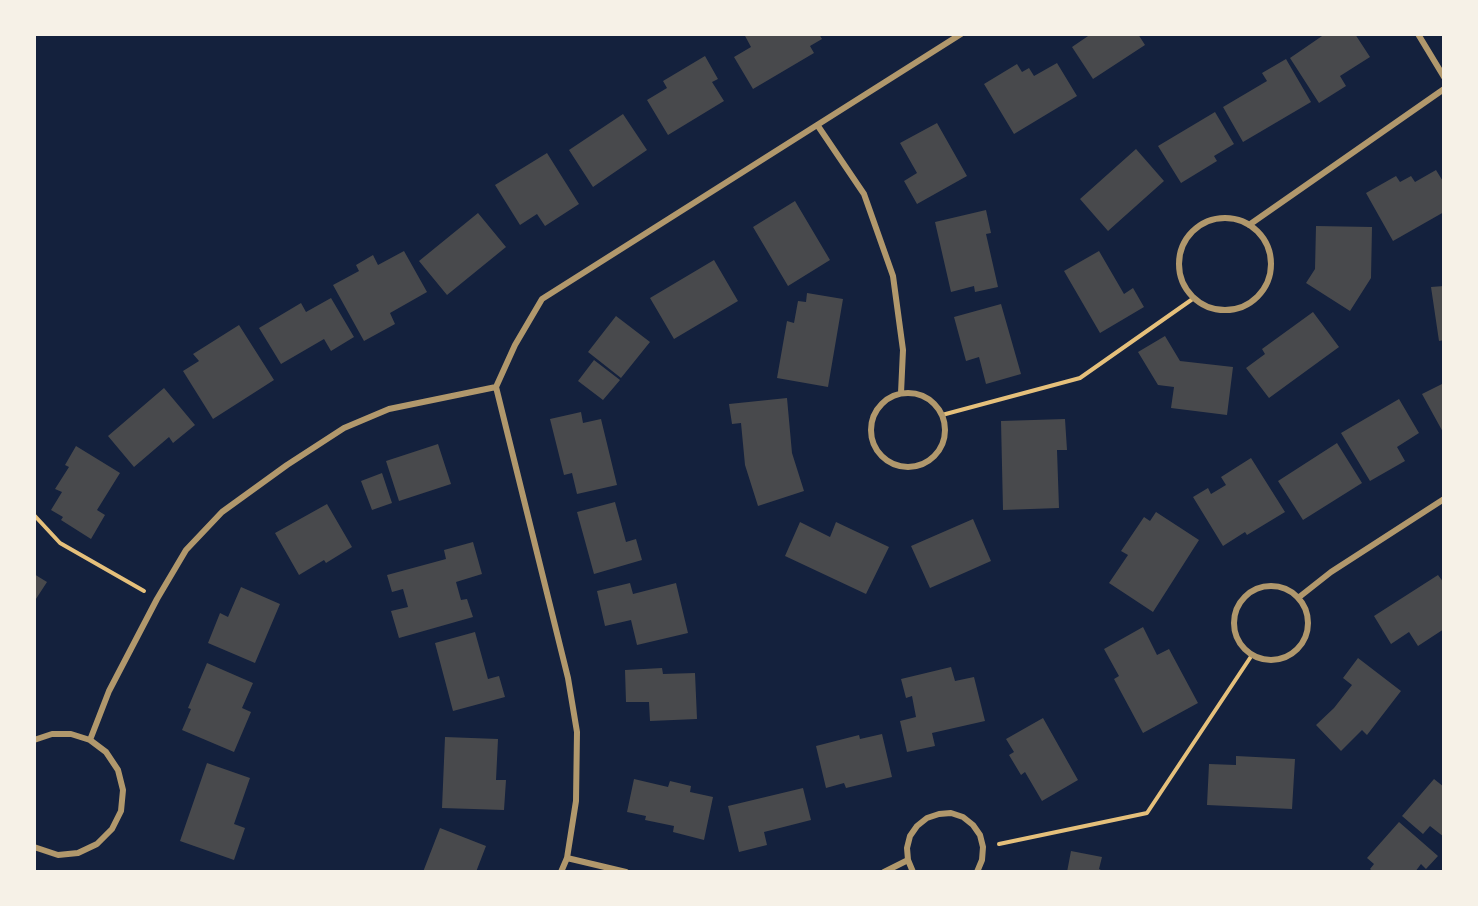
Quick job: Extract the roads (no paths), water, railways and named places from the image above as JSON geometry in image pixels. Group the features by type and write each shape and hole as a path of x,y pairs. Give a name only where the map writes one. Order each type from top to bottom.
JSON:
{"street":[{"path":"561,872 567,858 576,801 577,732 568,678 496,387 515,345 542,299 961,34"},
{"path":"1418,34 1443,77"},
{"path":"1249,225 1443,89"},
{"path":"818,126 864,194 893,276 903,350 901,393"},
{"path":"1220,218 1235,219 1249,225 1261,235 1268,248 1270,263 1268,279 1261,292 1250,302 1236,309 1221,310 1194,298 1184,286 1179,272 1179,257 1184,242 1193,230 1205,222 1220,218"},
{"path":"90,740 109,691 157,599 186,550 222,512 286,465 344,428 389,409 496,387"},
{"path":"901,393 914,393 925,397 942,415 945,427 944,439 939,451 931,460 920,466 908,468 890,463 876,451 871,440 870,428 873,415 879,405 889,397 901,393"},
{"path":"1298,598 1331,572 1443,499"},
{"path":"1276,586 1298,598 1304,607 1307,630 1295,650 1286,657 1274,660 1252,655 1242,646 1236,636 1234,623 1236,611 1251,591 1276,586"},
{"path":"34,740 52,734 71,734 90,740 106,752 118,770 123,790 121,811 111,829 97,844 78,853 58,855 34,847"},
{"path":"913,872 908,860 907,848 910,836 917,825 927,818 951,813 963,817 980,835 983,847 982,860 977,872"},
{"path":"567,858 626,872"},
{"path":"884,872 908,860"}]}
